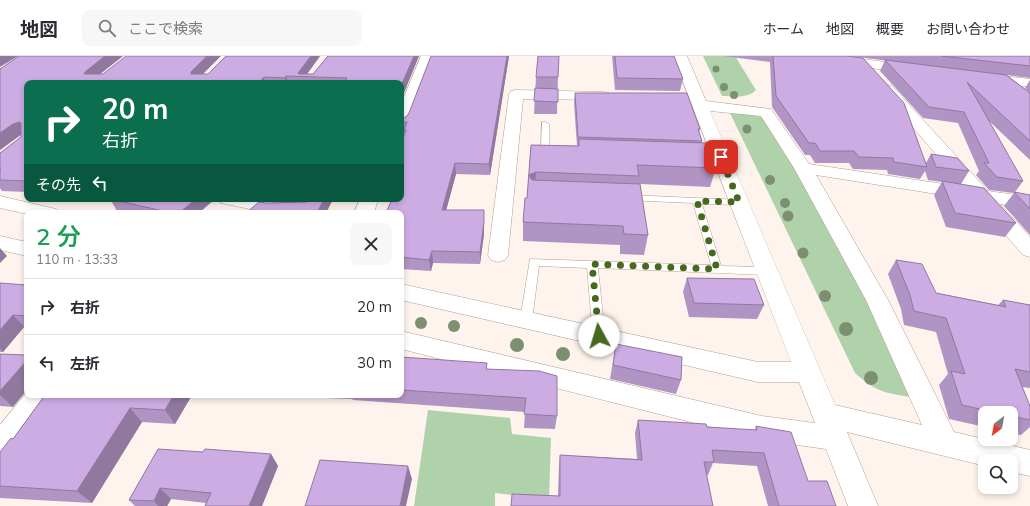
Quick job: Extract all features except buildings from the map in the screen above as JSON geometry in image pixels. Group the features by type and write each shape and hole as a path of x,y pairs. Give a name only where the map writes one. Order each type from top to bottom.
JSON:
{"street":[{"path":"404,115 428,56"},
{"path":"680,56 693,100 717,157 739,202 807,372 863,506"},
{"path":"802,56 831,58 924,71"},
{"path":"863,63 1030,250"},
{"path":"975,77 1030,84"},
{"path":"1004,80 1025,97"},
{"path":"498,255 516,94 618,96"},
{"path":"693,100 766,112 803,168 877,300 945,444"},
{"path":"803,168 1030,203"},
{"path":"0,202 36,210"},
{"path":"243,202 284,210"},
{"path":"0,243 24,248"},
{"path":"404,293 758,372 807,372"},
{"path":"404,341 762,428 830,427 945,444 1030,463"},
{"path":"0,447 38,398"}],"lane":[{"path":"546,124 545,151 560,152"},
{"path":"620,198 739,202"},
{"path":"697,201 717,269"},
{"path":"526,320 534,262 767,271"},
{"path":"592,264 599,336"}],"green space":[{"path":"703,56 735,56 756,90 745,96 722,96"},
{"path":"743,112 761,117 768,122 861,284 910,397 880,390 868,384 855,373 730,113"},
{"path":"428,410 510,418 512,434 551,438 549,499 495,493 495,506 414,506"}],"route":[{"path":"599,336 592,264 717,269 697,201 739,202 721,157"}]}
